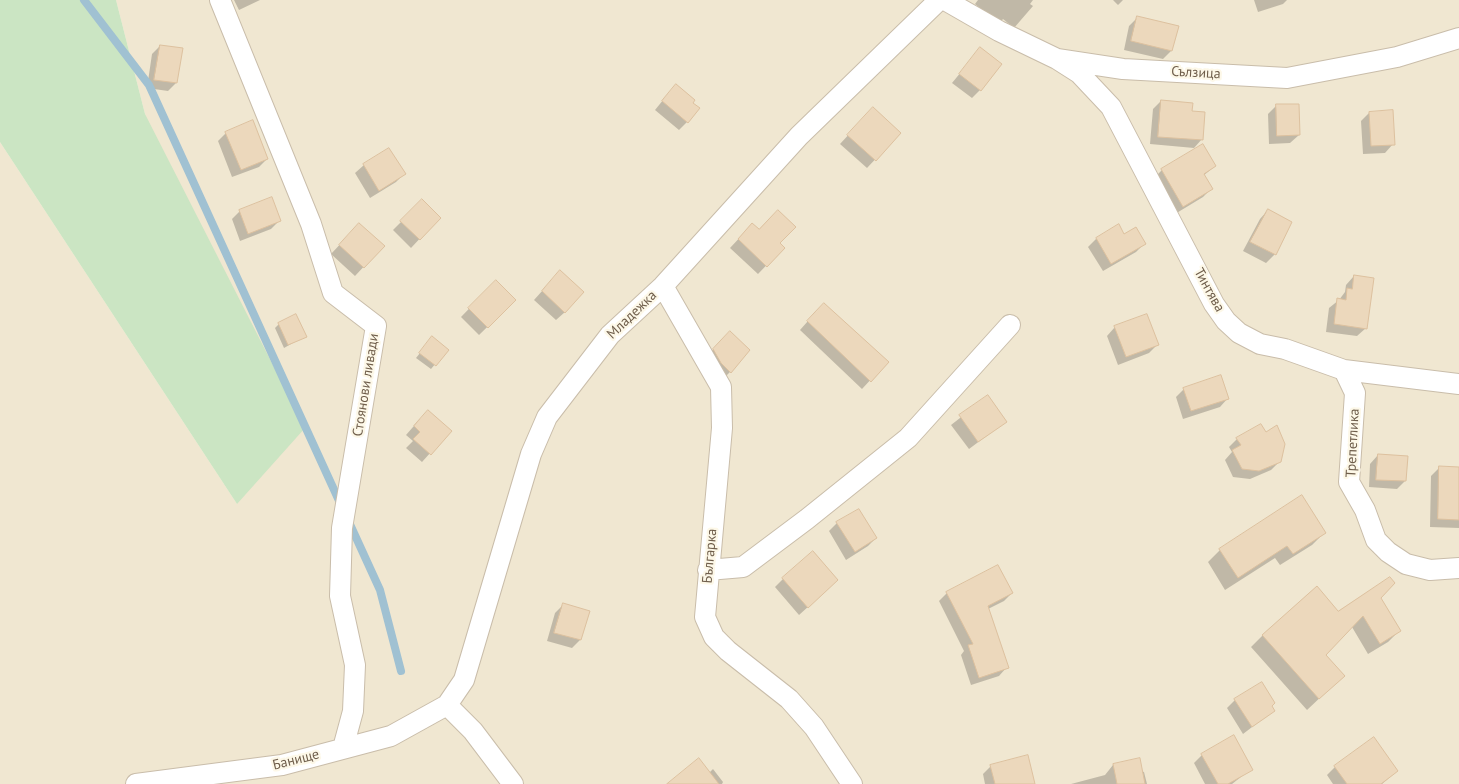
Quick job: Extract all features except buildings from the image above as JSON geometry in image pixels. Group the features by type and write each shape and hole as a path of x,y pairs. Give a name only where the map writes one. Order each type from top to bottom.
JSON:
{"street":[{"name":"Стоянови ливади","path":"220,0 311,224 333,293 376,326 342,528 340,596 356,665 353,711 343,748"},
{"name":"Младежка","path":"447,705 464,680 531,454 547,416 610,335 662,286 799,136 939,0"},
{"name":"Сълзица","path":"944,0 999,31 1057,60 1123,69 1287,78 1397,57 1459,38"},
{"name":"Тинтява","path":"1057,60 1079,73 1111,107 1214,304 1226,321 1239,333 1260,344 1285,349 1344,370 1459,384"},
{"name":"Българка","path":"662,286 721,387 722,428 705,617 714,637 728,651 789,699 814,726 852,784"},
{"path":"708,570 743,567 807,520 908,438 1010,325"},
{"name":"Трепетлика","path":"1344,370 1355,393 1350,482 1365,510 1376,540 1388,552 1406,564 1430,570 1459,568"},
{"name":"Банище","path":"136,784 178,782 282,765 391,736 447,705"},
{"path":"447,705 473,731 513,784"}],"shaded area":[{"path":"116,0 1459,0 1459,784 0,784 0,142 237,504 145,114"}],"green space":[{"path":"0,0 116,0 145,114 305,428 237,504 0,142"}],"waterway":[{"path":"84,0 149,85 341,505"},
{"path":"348,520 380,590 401,671"}]}
